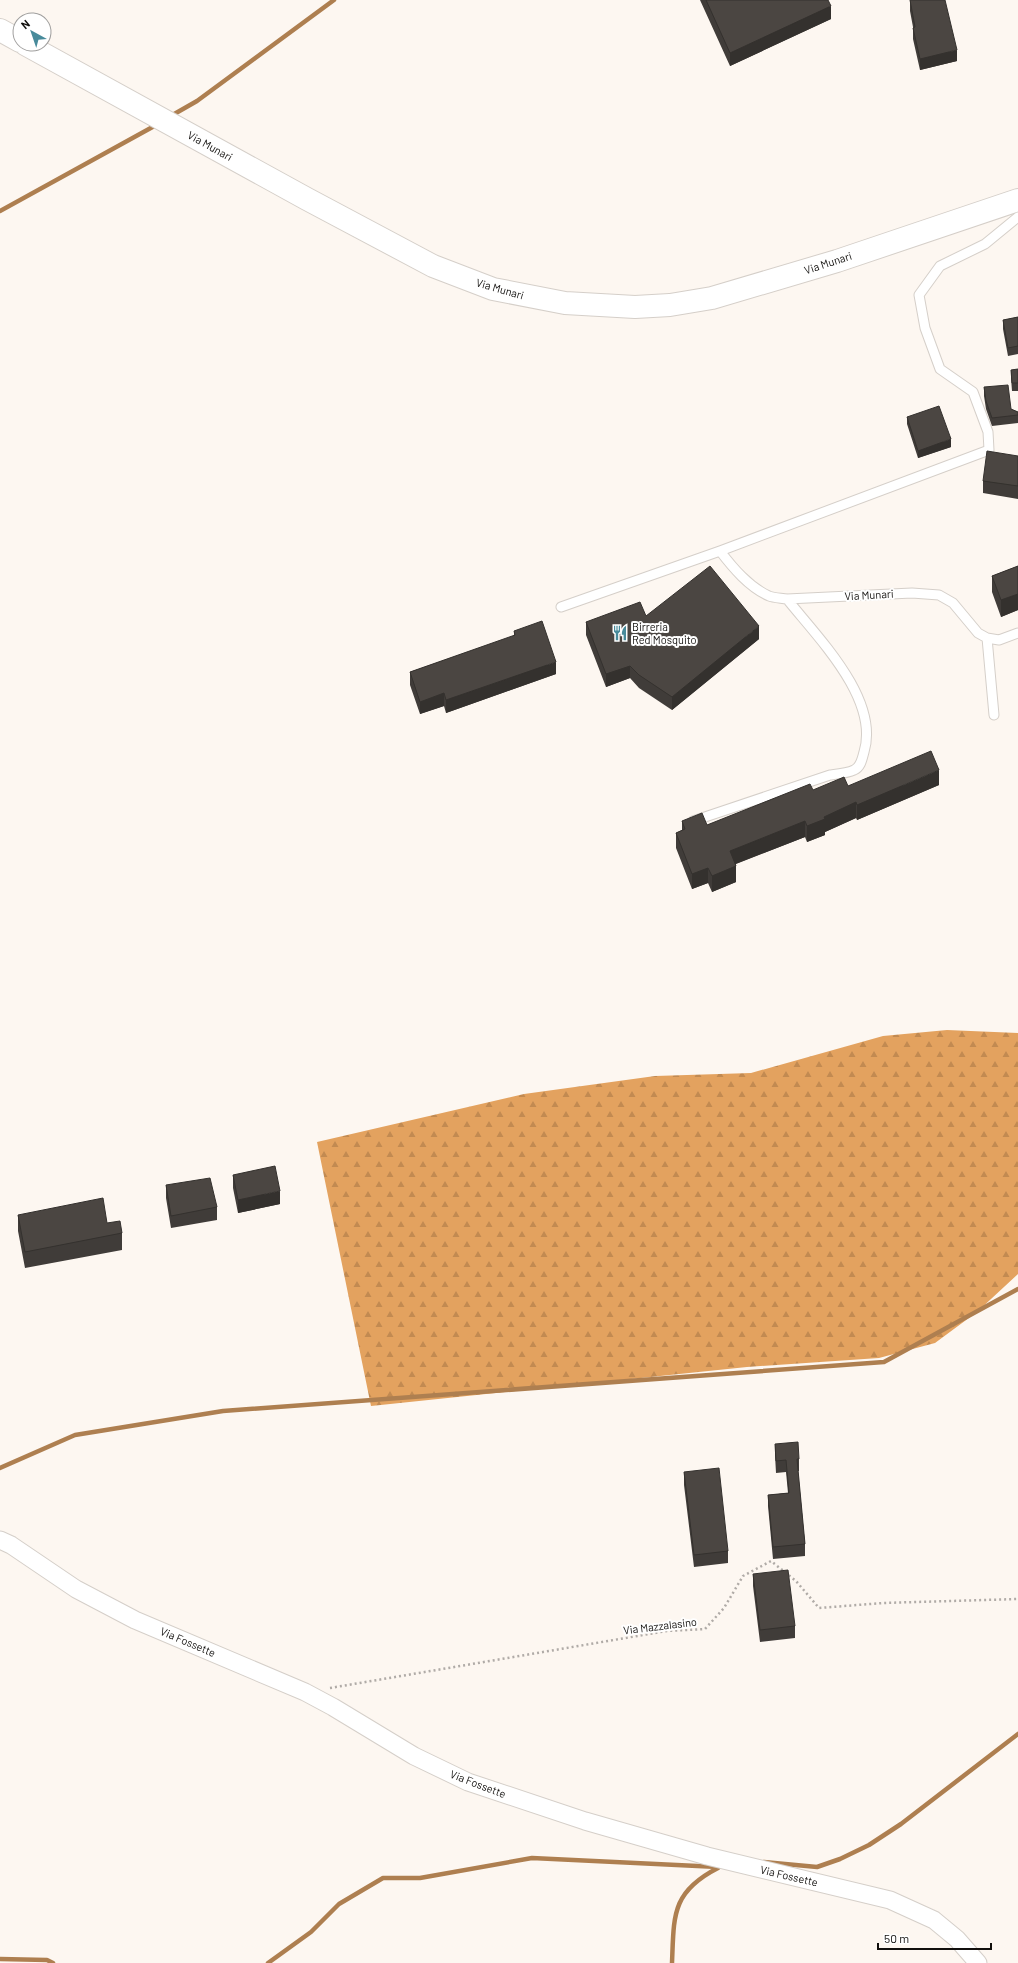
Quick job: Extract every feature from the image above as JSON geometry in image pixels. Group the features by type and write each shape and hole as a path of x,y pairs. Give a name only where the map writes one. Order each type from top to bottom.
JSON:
{"main road":[{"path":"0,30 12,37"},
{"name":"Via Munari","path":"40,52 383,240 448,272 493,289 529,297 583,305 618,307 656,306 712,298 837,260 1018,200"}],"street":[{"name":"Via Fossette","path":"0,1540 11,1545 76,1589 135,1620 304,1692 333,1707 414,1756 468,1782 585,1821 699,1854 890,1900 934,1920 957,1939 978,1963"}],"lane":[{"path":"560,607 720,551 989,450 988,432 974,392 940,369 925,328 919,294 940,266 985,244 1018,217"},
{"name":"Via Munari","path":"720,551 732,566 749,582 769,596 787,599 912,593 940,595 953,603 978,632 987,638"},
{"path":"693,821 830,775 854,770 860,765 867,742 863,708 846,672 787,599"},
{"path":"994,715 987,638 999,640 1018,634"}],"path":[{"name":"Via Mazzalasino","path":"304,1692 667,1631 705,1629 724,1608 743,1576 771,1561 796,1580 819,1608 883,1603 1018,1599"}],"green space":[{"path":"947,1030 1018,1033 1018,1274 977,1312 935,1343 879,1358 747,1367 371,1406 317,1142 524,1094 655,1076 751,1073 883,1036"}],"building":[{"path":"706,0 828,0 831,6 730,53"},
{"path":"910,0 945,0 957,50 920,59 913,28 915,27"},
{"path":"1018,317 1018,346 1008,348 1003,320"},
{"path":"1018,369 1018,383 1012,383 1011,370"},
{"path":"1008,385 1011,409 1018,412 1018,415 992,418 986,401 984,387"},
{"path":"939,406 951,439 918,451 907,417"},
{"path":"987,451 1018,456 1018,486 983,481"},
{"path":"710,566 759,626 672,697 639,675 630,666 606,674 586,622 640,602 646,616"},
{"path":"1018,566 1018,594 1001,600 992,576"},
{"path":"542,621 556,662 446,700 444,693 420,702 410,672 515,635 514,631"},
{"path":"931,751 939,770 857,805 856,802 824,817 825,819 807,826 805,821 730,851 736,866 712,876 708,868 692,874 676,833 685,829 682,821 702,813 707,825 810,784 813,790 844,777 848,786"},
{"path":"275,1166 280,1191 238,1200 233,1175"},
{"path":"210,1178 217,1207 171,1216 166,1185"},
{"path":"103,1198 107,1223 120,1221 122,1233 25,1252 18,1215"},
{"path":"798,1442 799,1459 797,1459 805,1544 773,1547 768,1495 789,1493 786,1460 776,1461 775,1444"},
{"path":"719,1468 728,1551 694,1555 684,1472"},
{"path":"788,1570 795,1626 760,1630 753,1574"}],"waterway":[{"path":"169,117 197,101 334,0"},
{"path":"0,211 158,124"},
{"path":"0,1468 75,1435 223,1411 884,1362 1018,1289"},
{"path":"764,1862 817,1867 840,1859 869,1845 901,1824 1018,1734"},
{"path":"268,1963 311,1932 339,1904 383,1878 420,1878 532,1858 718,1867"},
{"path":"672,1963 675,1919 683,1896 691,1886 718,1868"},
{"path":"0,1959 47,1960 53,1963"}],"place":[{"name":"Birreria Red Mosquito","path":"620,633"}]}
